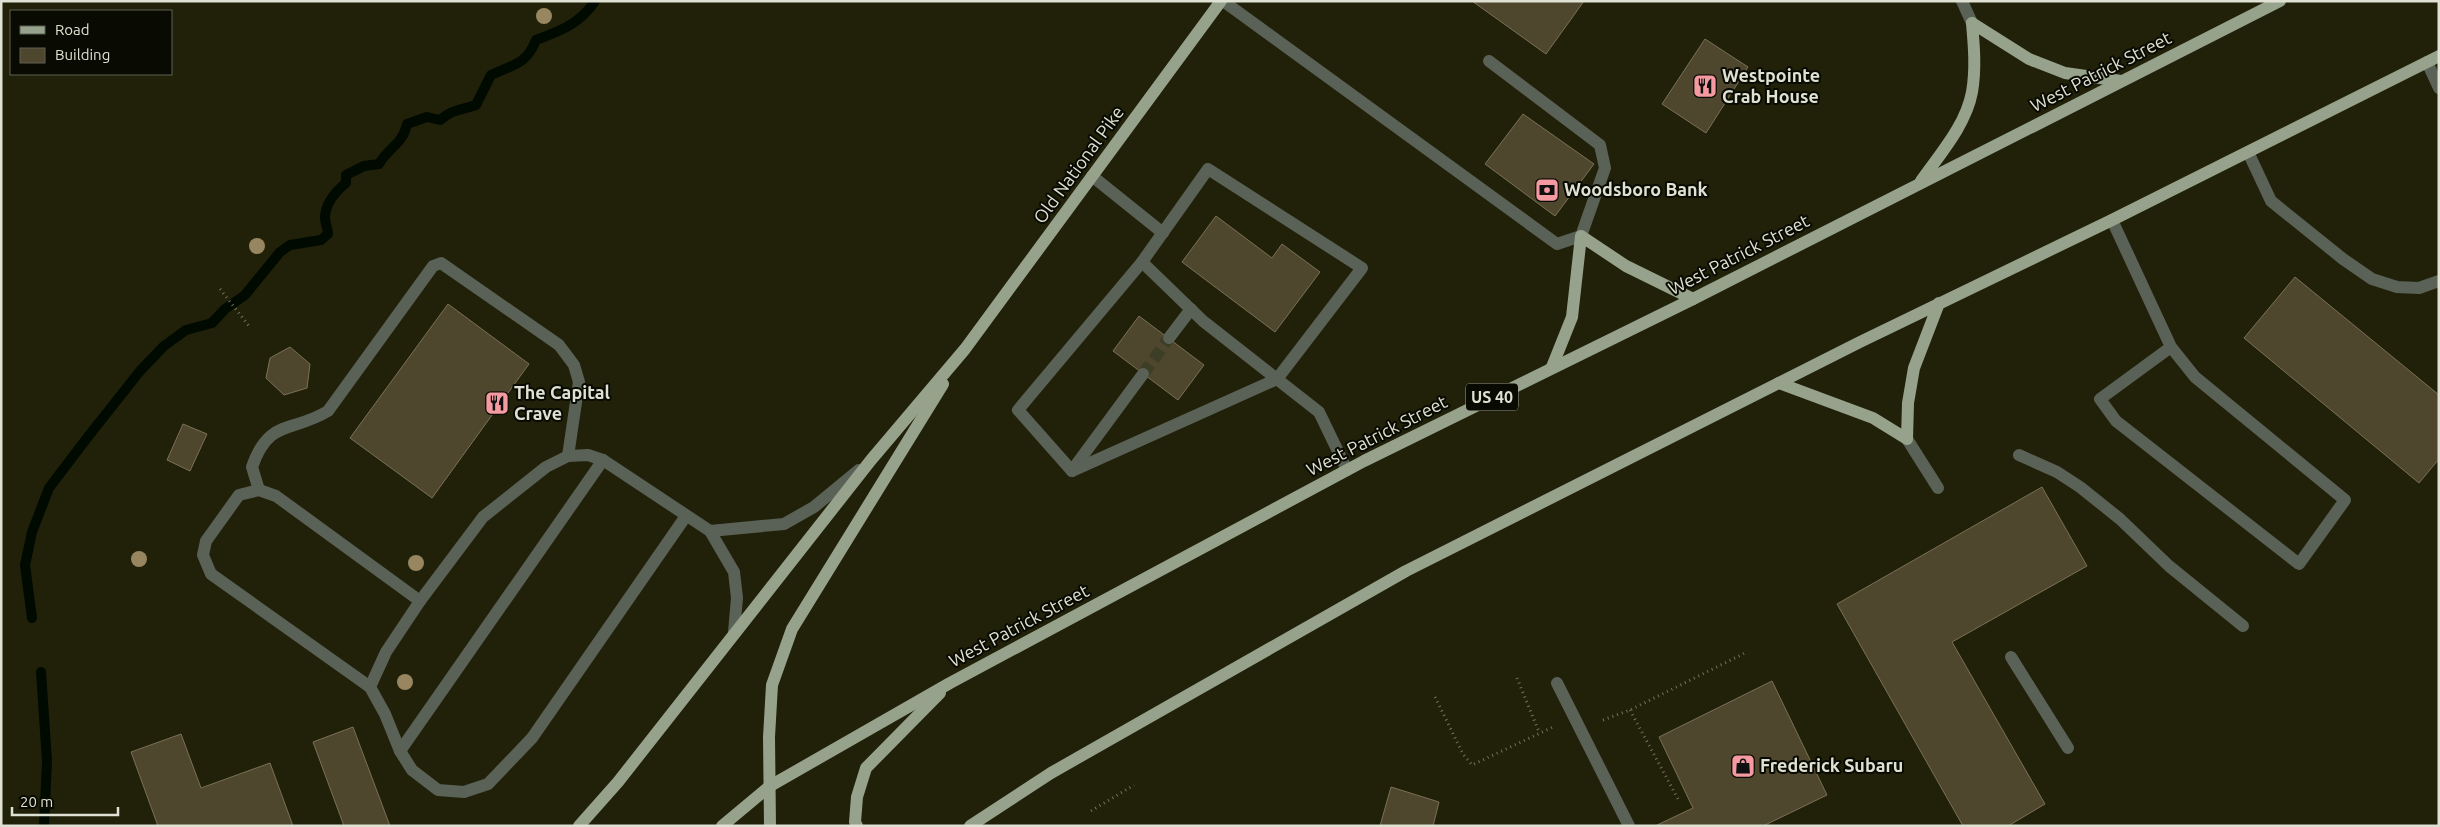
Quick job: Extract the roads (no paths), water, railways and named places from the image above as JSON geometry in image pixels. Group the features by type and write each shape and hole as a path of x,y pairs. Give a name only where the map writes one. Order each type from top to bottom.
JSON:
{"main road":[{"name":"Old National Pike","path":"965,349 1222,1"},
{"name":"West Patrick Street","path":"722,826 770,786 950,682 1347,470 1693,299 2276,3"},
{"path":"1972,23 2029,59 2065,73 2121,81"},
{"path":"1920,183 1959,126 1972,93 1975,55 1972,23"},
{"path":"970,826 1051,773 1406,571 1939,303 2112,220 2439,56"},
{"path":"1552,368 1572,317 1580,236 1626,266 1693,299"},
{"path":"1907,439 1908,403 1914,368 1939,303"},
{"path":"579,826 618,782 871,460 965,349"},
{"path":"770,826 772,685 792,629 965,349"},
{"path":"1779,383 1873,418 1907,439"},
{"path":"857,826 855,822 857,797 866,768 950,682"}],"lane":[{"path":"1222,1 1557,244 1580,236 1605,168 1600,145 1489,61"},
{"path":"1962,1 1972,23"},
{"path":"2427,62 2439,88"},
{"path":"2248,152 2271,201 2365,274 2397,287 2419,288 2439,281"},
{"path":"1208,169 1362,268 1277,379 1072,471 1018,410 1142,262 1208,169"},
{"path":"1092,176 1163,233"},
{"path":"2112,220 2172,347 2195,377 2346,500 2299,564 2116,421 2100,400 2172,347"},
{"path":"259,490 252,468 265,441 278,429 317,418 328,411 433,266 441,262 559,345 574,365 579,382 568,456"},
{"path":"1142,262 1203,321 1319,412 1347,470"},
{"path":"1169,338 1191,309"},
{"path":"1072,471 1143,374"},
{"path":"1907,439 1938,488"},
{"path":"370,687 386,652 420,601 483,517 546,467 568,456 588,455 603,460 710,531 734,572 738,598 734,632"},
{"path":"2019,455 2057,472 2080,487 2120,519 2169,566 2243,626"},
{"path":"400,751 603,460"},
{"path":"710,531 784,524 814,507 871,460"},
{"path":"420,601 276,496 259,490 238,495 206,541 203,555 211,574 370,687 400,751 412,770 438,790 464,792 488,784 532,738 686,516"},
{"path":"2011,657 2068,748"},
{"path":"1557,683 1628,826"}],"waterway":[{"path":"32,618 25,565 32,532 49,488 140,371 164,346 186,330 212,323 225,309 245,295 280,252 290,245 321,240 328,234 325,213 335,194 346,183 346,175 364,166 379,164 399,141 407,124 427,117 440,120 454,112 476,105 491,75 518,63 528,54 536,40 569,26 583,16 595,1"},
{"path":"41,672 47,761 44,826"}],"tunnel":[{"path":"1143,374 1169,338"}],"place":[{"name":"Westpointe Crab House","path":"1705,86"},
{"name":"Woodsboro Bank","path":"1547,190"},
{"name":"The Capital Crave","path":"497,403"},
{"name":"Frederick Subaru","path":"1743,766"}]}
